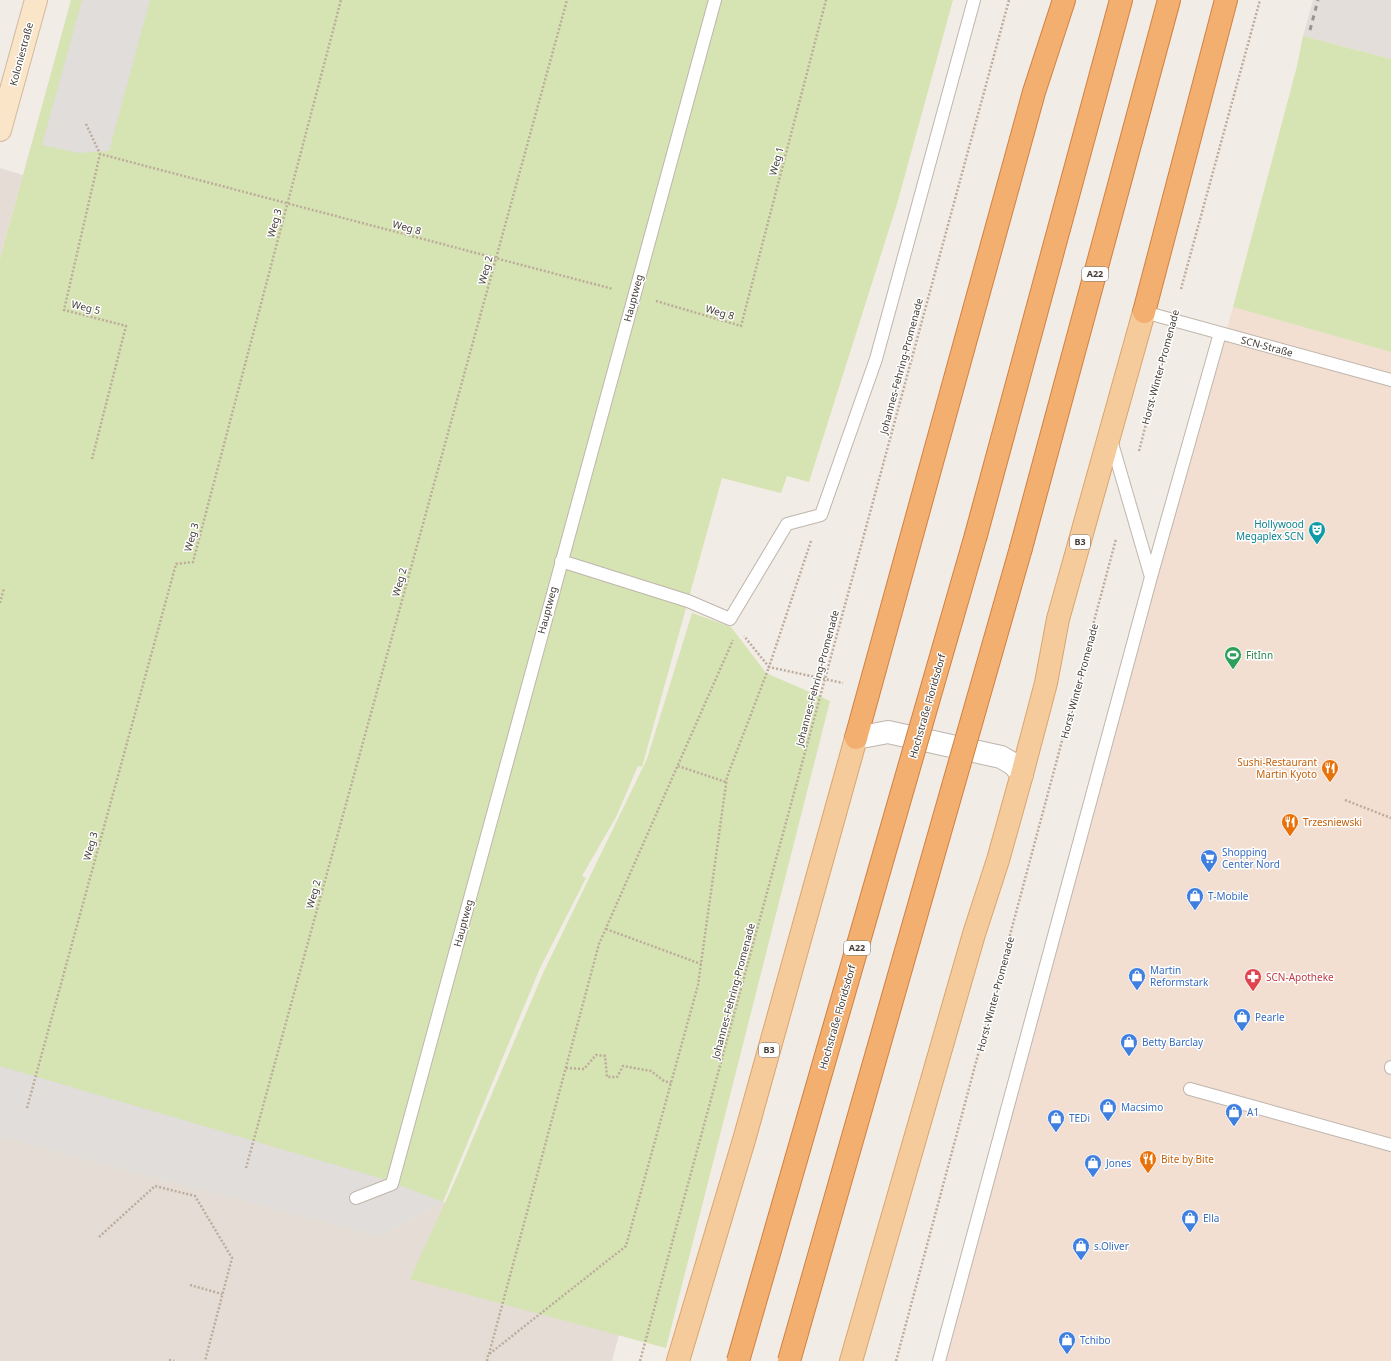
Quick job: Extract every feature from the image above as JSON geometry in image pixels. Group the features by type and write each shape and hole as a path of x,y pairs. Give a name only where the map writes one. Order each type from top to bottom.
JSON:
{"highway":[{"path":"856,738 1034,92 1064,0"},
{"name":"Hochstraße Floridsdorf","path":"738,1361 976,535 1121,0"},
{"name":"A22","path":"789,1361 1021,548 1169,0"},
{"path":"1144,312 1207,78 1226,0"}],"main road":[{"name":"B3","path":"851,1361 974,934 998,860 1046,683 1058,619 1144,312"},
{"name":"B3","path":"678,1361 744,1140 856,738"}],"street":[{"name":"Koloniestraße","path":"0,130 36,0"},
{"path":"856,738 888,732 1001,757 1013,764 1022,774"}],"lane":[{"name":"Hauptweg","path":"356,1198 392,1184 715,0"},
{"path":"561,561 688,601 730,619 787,524 821,515 876,359 974,0"},
{"name":"SCN-Straße","path":"1144,312 1391,380"},
{"path":"939,1361 1151,577 1220,333"},
{"path":"1109,435 1151,577"},
{"path":"1190,1089 1391,1145"}],"path":[{"name":"Weg 3","path":"27,1108 176,564 193,562 341,0"},
{"name":"Weg 2","path":"246,1168 567,0"},
{"name":"Weg 1","path":"741,326 826,0"},
{"name":"Johannes-Fehring-Promenade","path":"640,1361 1009,0"},
{"name":"Horst-Winter-Promenade","path":"896,1361 1127,497 1172,320 1260,0"},
{"path":"86,124 100,154"},
{"name":"Weg 8","path":"100,154 496,260 634,295 741,326"},
{"name":"Weg 5","path":"92,458 126,326 64,310 100,154"},
{"path":"488,1355 626,1246 698,985 726,782 769,667 821,515"},
{"path":"0,603 4,588"},
{"path":"730,619 769,667 825,678"},
{"path":"487,1361 599,944 738,629"},
{"path":"678,766 726,782"},
{"path":"1345,800 1391,818"},
{"path":"606,929 701,964"},
{"path":"566,1068 584,1069 596,1055 605,1056 607,1077 617,1077 623,1066 652,1071 664,1081 671,1084"},
{"path":"99,1237 155,1186 195,1196 232,1258 205,1361"},
{"path":"190,1285 222,1294"},
{"path":"169,1360 174,1361"}],"shaded area":[{"path":"82,0 150,0 109,151 79,153 42,145"},
{"path":"1313,0 1391,0 1391,59 1303,36"},
{"path":"0,168 23,175 0,259"},
{"name":"Shopping Center Nord","path":"1233,307 1391,352 1391,1361 936,1361"},
{"path":"0,1066 383,1179 443,1202 380,1237 0,1137"},
{"path":"0,1137 380,1237 443,1202 635,1275 612,1361 0,1361"}],"green space":[{"path":"71,0 953,0 897,204 809,482 787,476 781,493 722,478 642,767 638,766 616,817 582,876 586,878 540,968 443,1202 380,1237 0,1137 0,259"},
{"path":"1303,36 1391,59 1391,352 1233,307 1297,66"},
{"path":"692,613 731,627 766,673 830,701 666,1348 410,1279 454,1183 544,971 647,759"}],"railway":[{"path":"1310,30 1318,0"}],"place":[{"name":"Hollywood Megaplex SCN","path":"1317,545"},
{"name":"FitInn","path":"1233,670"},
{"name":"Sushi-Restaurant Martin Kyoto","path":"1330,783"},
{"name":"Trzesniewski","path":"1290,837"},
{"name":"Shopping Center Nord","path":"1209,873"},
{"name":"T-Mobile","path":"1195,911"},
{"name":"Martin Reformstark","path":"1137,991"},
{"name":"SCN-Apotheke","path":"1253,992"},
{"name":"Pearle","path":"1242,1032"},
{"name":"Betty Barclay","path":"1129,1057"},
{"name":"Macsimo","path":"1108,1122"},
{"name":"A1","path":"1234,1127"},
{"name":"TEDi","path":"1056,1133"},
{"name":"Bite by Bite","path":"1148,1174"},
{"name":"Jones","path":"1093,1178"},
{"name":"Ella","path":"1190,1233"},
{"name":"s.Oliver","path":"1081,1261"},
{"name":"Tchibo","path":"1067,1355"}]}
